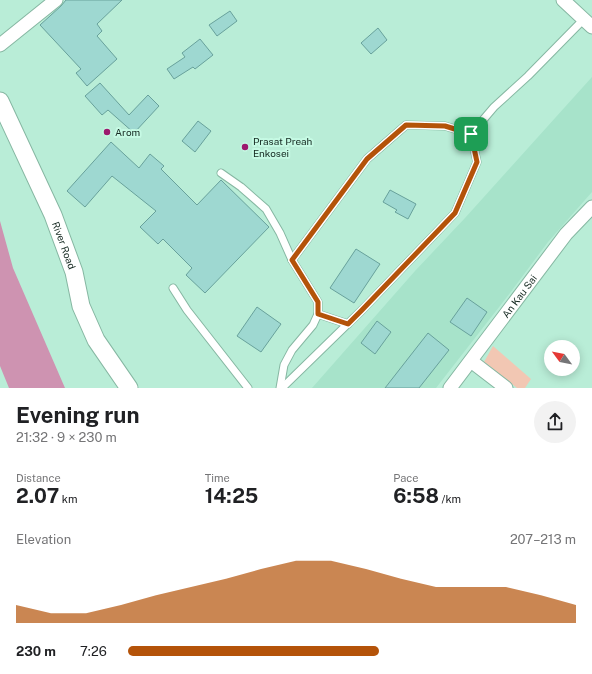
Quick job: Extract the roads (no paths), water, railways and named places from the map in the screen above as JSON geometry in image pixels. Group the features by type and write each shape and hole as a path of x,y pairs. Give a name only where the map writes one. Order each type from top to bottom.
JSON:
{"street":[{"path":"0,44 56,0"},
{"path":"563,0 589,20"},
{"name":"River Road","path":"0,101 53,215 74,272 81,306 96,340 129,388"},
{"name":"An Kau Sai","path":"450,388 566,234 592,207"},
{"path":"471,361 506,388"}],"lane":[{"path":"471,134 494,107 589,20"},
{"path":"292,260 367,159 406,125 445,126 471,134"},
{"path":"281,388 368,304 455,213 477,162 471,134"},
{"path":"221,173 241,187 266,209 280,233 292,260 318,302 318,314 313,325 292,350 284,365 281,388"},
{"path":"173,288 187,310 248,388"},
{"path":"318,314 348,324"}],"place":[{"name":"Arom","path":"107,132"},
{"name":"Prasat Preah Enkosei","path":"245,147"}]}
